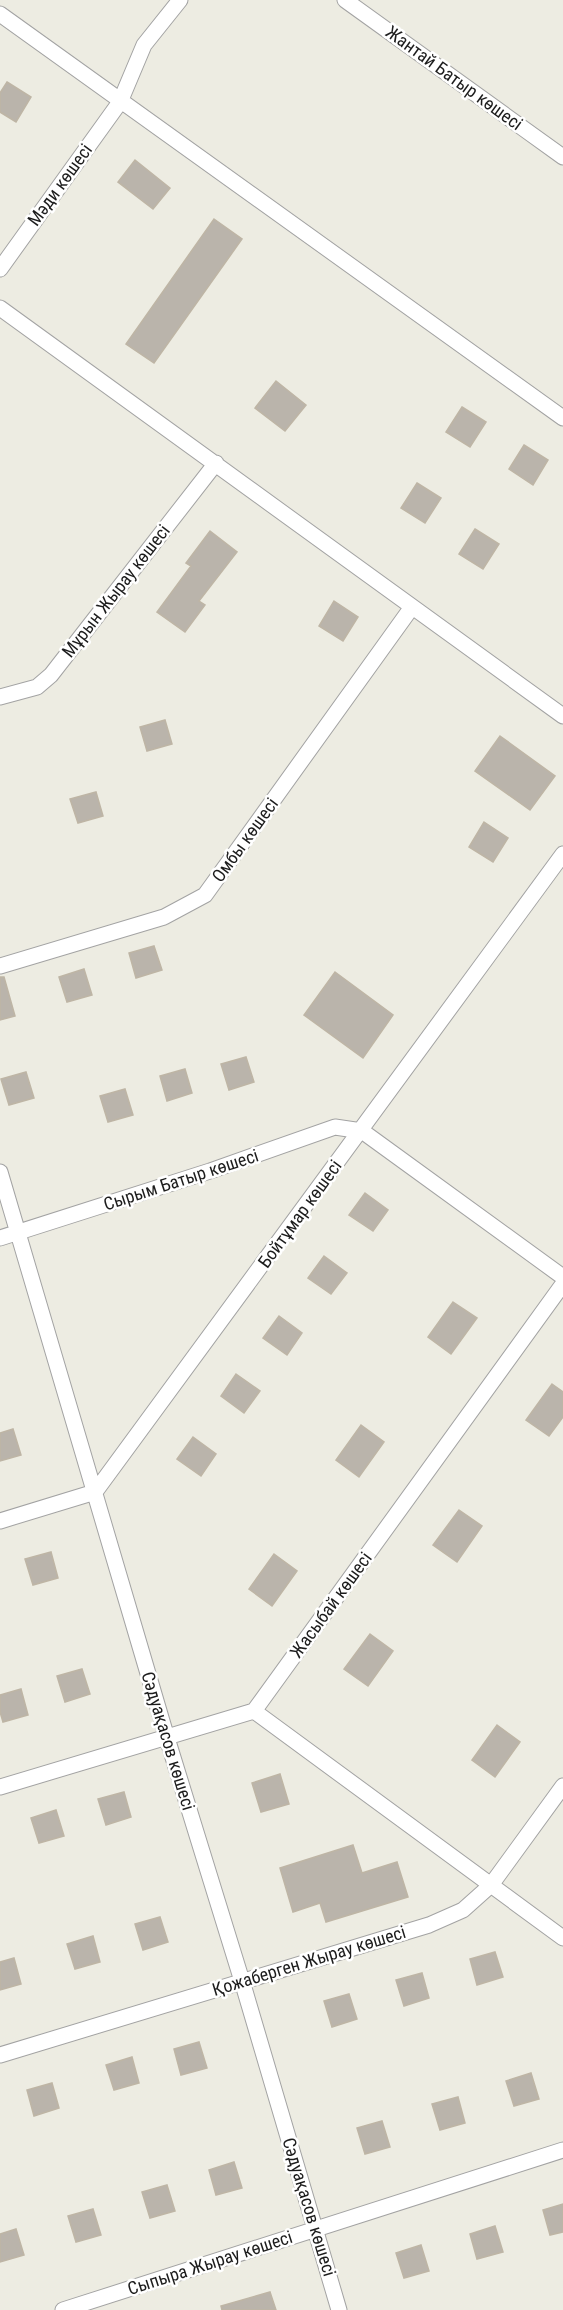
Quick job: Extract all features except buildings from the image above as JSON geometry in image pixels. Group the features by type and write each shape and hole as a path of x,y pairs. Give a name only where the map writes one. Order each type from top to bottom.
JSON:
{"street":[{"name":"Мәди көшесі","path":"0,269 120,102 144,45 180,0"},
{"name":"Жантай Батыр көшесі","path":"345,0 563,157"},
{"path":"0,14 563,418"},
{"path":"0,308 563,716"},
{"name":"Мұрын Жырау көшесі","path":"0,697 37,687 51,675 216,463"},
{"name":"Омбы көшесі","path":"0,966 164,917 205,895 412,607"},
{"name":"Бойтұмар көшесі","path":"95,1492 563,854"},
{"name":"Сырым Батыр көшесі","path":"0,1238 210,1171 335,1127 362,1131"},
{"path":"362,1131 563,1277"},
{"name":"Сәдуақасов көшесі","path":"0,1172 166,1738 242,1982 339,2310"},
{"name":"Жасыбай көшесі","path":"254,1711 563,1284"},
{"path":"0,1521 95,1492"},
{"path":"0,1788 254,1711 563,1938"},
{"name":"Қожаберген Жырау көшесі","path":"0,2055 429,1925 463,1910 491,1885 563,1786"},
{"name":"Сыпыра Жырау көшесі","path":"63,2310 563,2150"}]}
